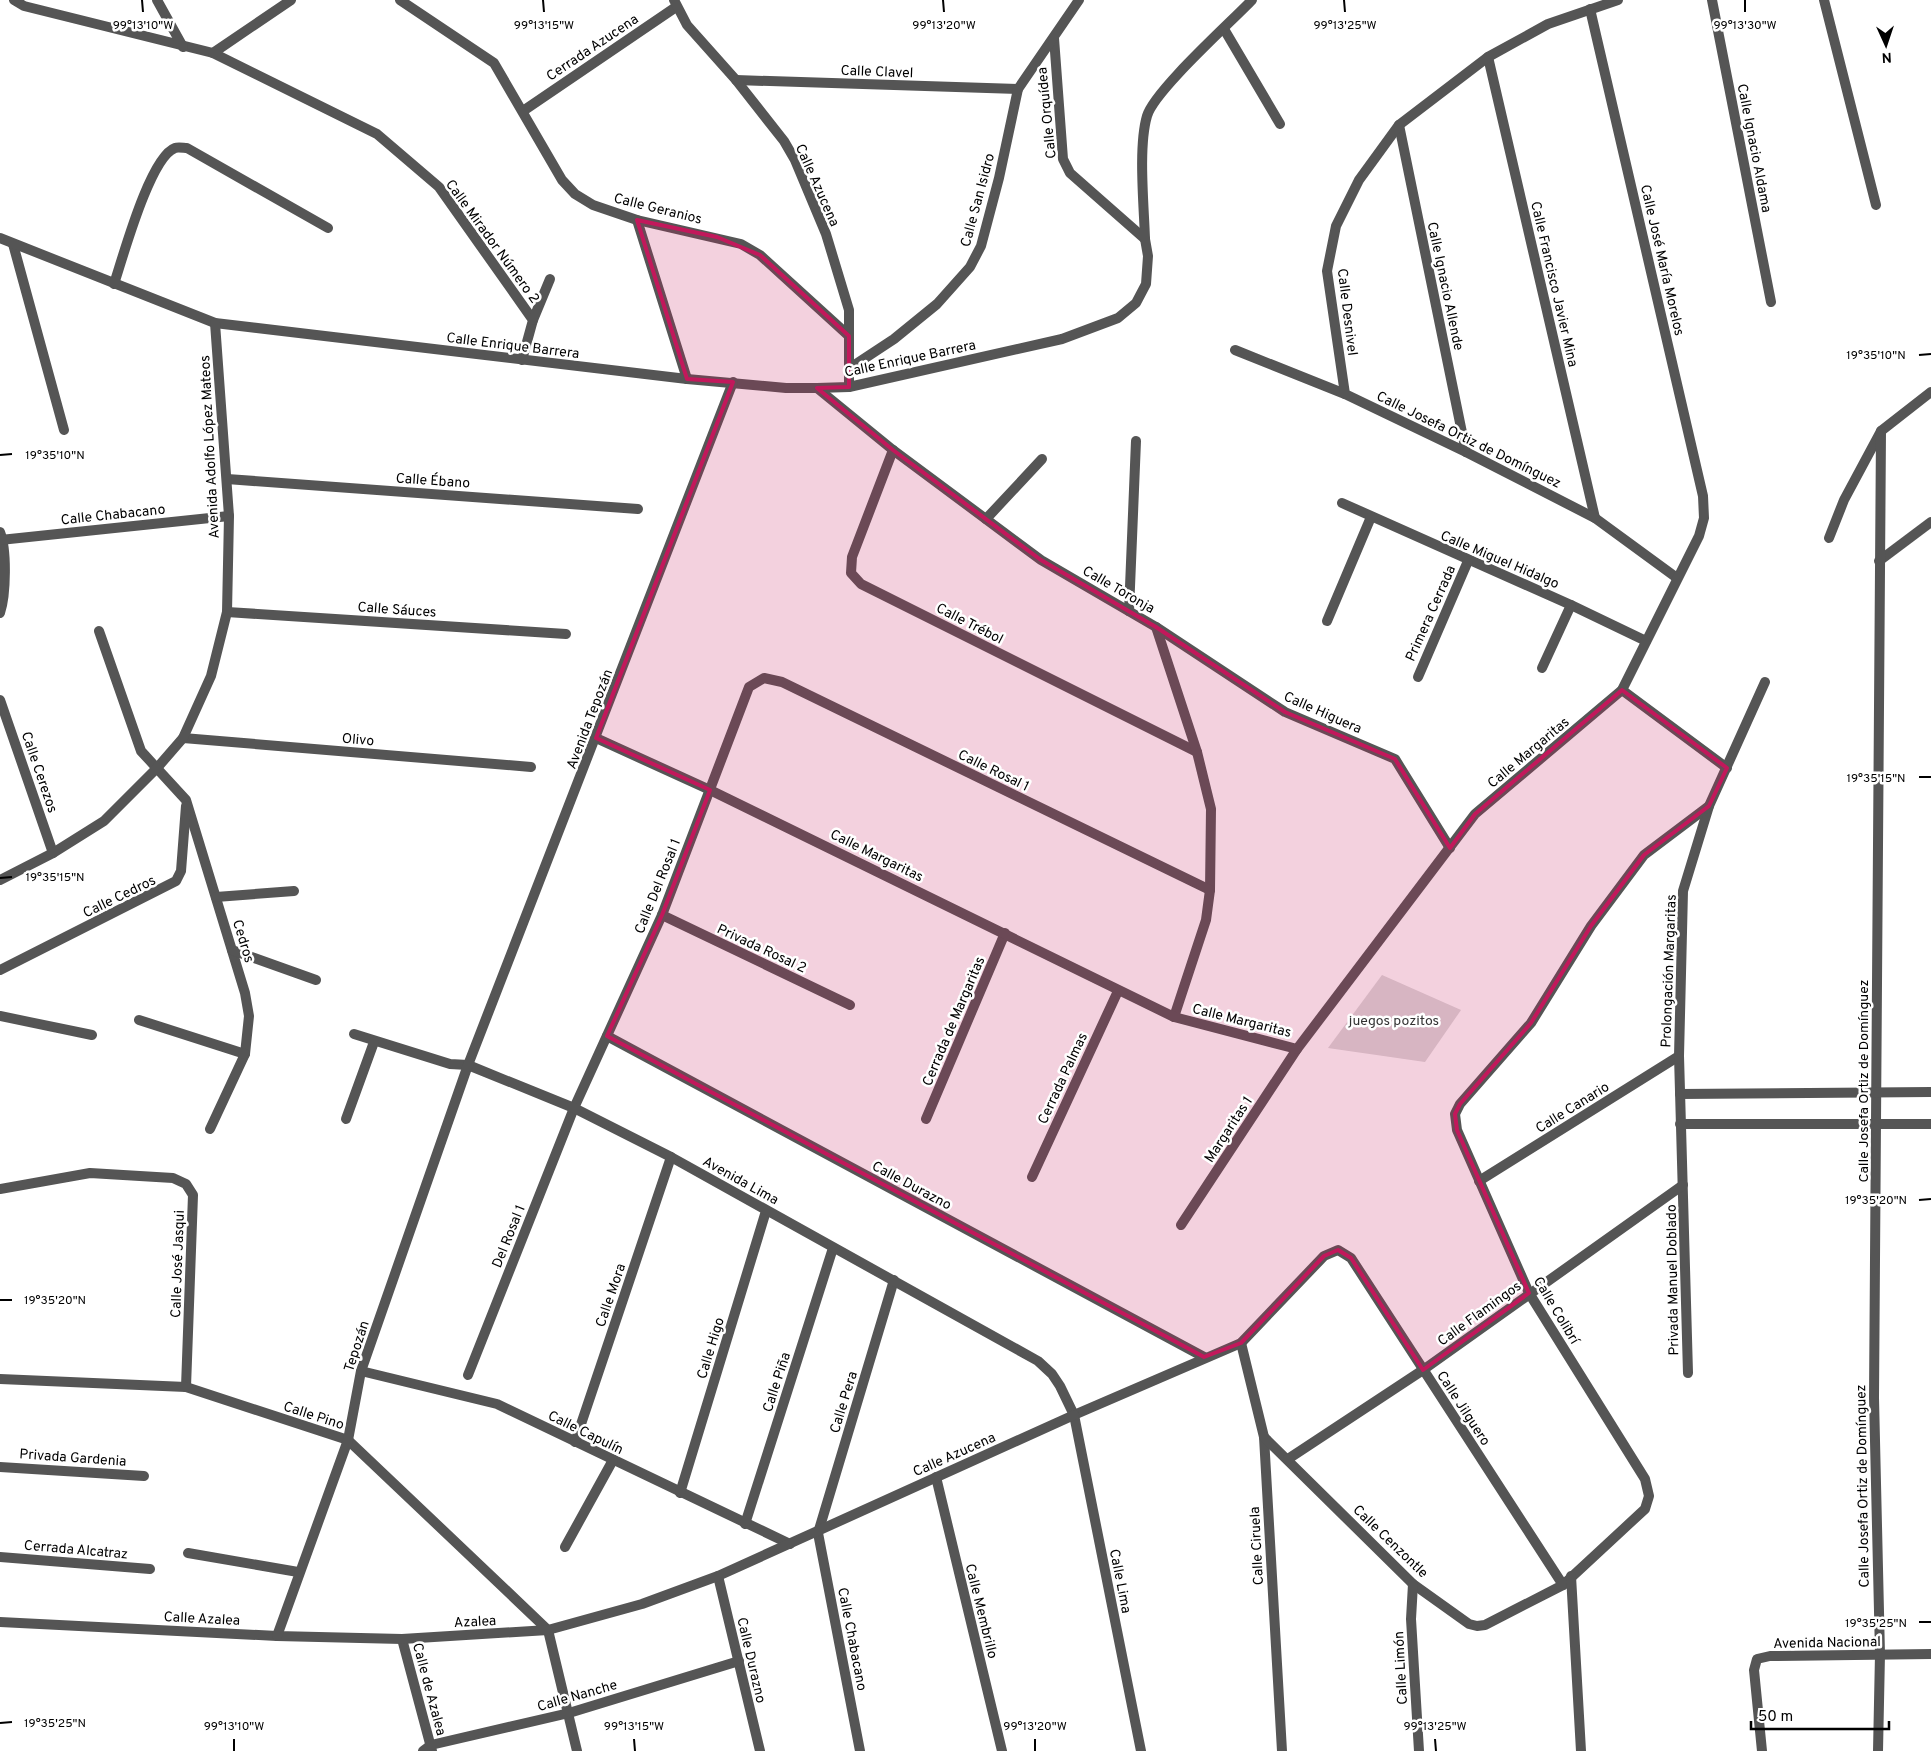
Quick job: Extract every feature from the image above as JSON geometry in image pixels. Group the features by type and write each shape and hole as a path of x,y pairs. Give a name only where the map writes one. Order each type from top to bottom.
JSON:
{"street":[{"name":"Calle Mirador Número 2","path":"14,0 24,6 183,48 213,53 377,134 439,187 533,320 522,360"},
{"path":"157,0 183,48"},
{"path":"213,53 291,0"},
{"name":"Calle Geranios","path":"400,0 494,63 562,180 575,194 592,205 637,220 741,244 760,255 849,336"},
{"name":"Calle San Isidro","path":"850,368 894,338 937,304 970,267 981,246 997,188 1018,89 1079,0"},
{"name":"Calle Enrique Barrera","path":"215,323 687,379 786,388 850,387 1062,339 1118,318 1136,303 1146,284 1148,256 1145,239 1143,135 1147,115 1158,95 1252,0"},
{"name":"Calle Desnivel","path":"1345,394 1327,271 1336,226 1359,180 1399,125 1488,57 1548,24 1618,0"},
{"name":"Calle Ignacio Aldama","path":"1712,0 1771,302"},
{"path":"1824,0 1876,205"},
{"name":"Cerrada Azucena","path":"523,111 675,3"},
{"name":"Calle Azucena","path":"675,3 687,25 736,80 784,141 795,160 829,244 849,310 850,387"},
{"name":"Calle José María Morelos","path":"1590,9 1703,496 1704,518"},
{"path":"1224,29 1280,124"},
{"name":"Calle Orquídea","path":"1054,38 1063,159 1070,173 1145,239"},
{"name":"Calle Francisco Javier Mina","path":"1488,57 1595,518"},
{"name":"Calle Clavel","path":"736,80 1018,89"},
{"name":"Calle Ignacio Allende","path":"1399,125 1466,452"},
{"path":"114,284 142,198 167,154 176,148 187,148 328,228"},
{"path":"637,220 687,379"},
{"path":"0,238 215,323"},
{"path":"13,244 64,430"},
{"path":"533,320 550,279"},
{"name":"Avenida Adolfo López Mateos","path":"0,880 53,853 104,821 157,768 183,738 211,676 227,612 229,516 215,323"},
{"name":"Calle Josefa Ortiz de Domínguez","path":"1235,350 1345,394 1466,452 1595,518 1677,578"},
{"name":"Avenida Tepozán","path":"468,1065 733,382"},
{"name":"Calle Toronja","path":"817,388 893,450 1041,560 1156,627 1197,752 1211,809 1210,890 1206,920 1174,1017"},
{"path":"1829,538 1844,500 1881,431 1931,392"},
{"name":"Calle Josefa Ortiz de Domínguez","path":"1878,1751 1880,1654 1874,1398 1881,431"},
{"path":"1129,611 1136,442"},
{"name":"Calle Trébol","path":"893,450 852,557 851,573 861,584 1197,752"},
{"path":"986,519 1042,458"},
{"name":"Calle Ébano","path":"227,479 638,509"},
{"name":"Calle Miguel Hidalgo","path":"1342,503 1468,561 1572,605 1646,641"},
{"name":"Calle Chabacano","path":"1,537 229,516"},
{"path":"1327,621 1371,517"},
{"name":"Calle Margaritas","path":"596,738 710,790 1174,1017 1297,1049 1476,814 1622,690 1699,536 1704,518"},
{"path":"1879,561 1931,522"},
{"path":"0,614 4,568 1,537"},
{"name":"Primera Cerrada","path":"1418,677 1468,561"},
{"path":"1542,668 1572,605"},
{"name":"Calle Sáuces","path":"227,612 566,634"},
{"name":"Calle Higuera","path":"1156,627 1285,712 1395,759 1450,848"},
{"name":"Cedros","path":"99,631 141,751 186,800 250,1016 245,1054 210,1129"},
{"name":"Calle Del Rosal 1","path":"574,1108 662,915 749,687 764,678"},
{"name":"Calle Rosal 1","path":"764,678 782,682 1210,890"},
{"name":"Prolongación Margaritas","path":"1683,1185 1679,1056 1683,891 1709,806 1765,682"},
{"path":"1622,690 1727,768"},
{"name":"Calle Cerezos","path":"0,700 53,853"},
{"name":"Olivo","path":"183,738 531,768"},
{"name":"Calle Cedros","path":"0,970 176,881 181,871 186,800"},
{"name":"Calle Colibrí","path":"1649,1496 1645,1479 1529,1293 1479,1181 1458,1130 1455,1114 1460,1104 1531,1023 1591,926 1644,856 1709,806"},
{"path":"216,897 294,891"},
{"name":"Privada Rosal 2","path":"662,915 850,1005"},
{"name":"Cerrada de Margaritas","path":"926,1119 1005,933"},
{"path":"232,950 316,980"},
{"name":"Cerrada Palmas","path":"1032,1177 1118,991"},
{"path":"0,1016 92,1035"},
{"path":"140,1020 245,1054"},
{"name":"Avenida Lima","path":"354,1034 374,1042 450,1064 468,1065 574,1108 671,1157 1038,1361 1060,1386 1074,1415"},
{"name":"Calle Durazno","path":"607,1036 1204,1358"},
{"path":"346,1119 374,1042"},
{"name":"Margaritas 1","path":"1181,1225 1297,1049"},
{"name":"Calle Canario","path":"1479,1181 1679,1056"},
{"name":"Tepozán","path":"277,1636 298,1572 348,1440 361,1371 468,1065"},
{"path":"1680,1094 1931,1092"},
{"name":"Del Rosal 1","path":"468,1375 574,1108"},
{"path":"1680,1124 1931,1124"},
{"name":"Calle Mora","path":"574,1442 671,1157"},
{"name":"Calle José Jasqui","path":"0,1189 90,1173 173,1178 186,1184 193,1195 186,1387"},
{"name":"Calle Flamingos","path":"1288,1459 1423,1370 1683,1185"},
{"name":"Privada Manuel Doblado","path":"1683,1185 1688,1373"},
{"name":"Calle Higo","path":"680,1493 766,1211"},
{"name":"Calle Piña","path":"745,1524 834,1248"},
{"name":"Calle Azucena","path":"548,1630 642,1604 718,1576 818,1533 1074,1415 1241,1343 1324,1256 1338,1250"},
{"name":"Calle Jilguero","path":"1338,1250 1351,1258 1563,1585"},
{"name":"Calle Pera","path":"818,1533 894,1280"},
{"name":"Calle Ciruela","path":"1241,1343 1264,1437 1282,1751"},
{"name":"Calle Capulín","path":"361,1371 497,1404 790,1544"},
{"name":"Calle Pino","path":"0,1380 186,1387 348,1440 548,1630"},
{"name":"Calle Lima","path":"1074,1415 1139,1751"},
{"name":"Calle Cenzontle","path":"1264,1437 1413,1584 1469,1624 1477,1626 1485,1625 1563,1585 1570,1576 1645,1509 1649,1496"},
{"path":"565,1547 613,1460"},
{"name":"Privada Gardenia","path":"0,1466 144,1476"},
{"name":"Calle Membrillo","path":"936,1477 1002,1751"},
{"name":"Calle Chabacano","path":"818,1533 860,1751"},
{"path":"188,1553 298,1572"},
{"name":"Cerrada Alcatraz","path":"0,1557 150,1569"},
{"name":"Calle Durazno","path":"718,1576 760,1751"},
{"path":"1570,1576 1581,1751"},
{"name":"Calle Limón","path":"1413,1584 1411,1619 1419,1751"},
{"name":"Calle Azalea","path":"0,1622 277,1636 402,1639"},
{"path":"548,1630 577,1751"},
{"name":"Azalea","path":"402,1639 548,1630"},
{"name":"Calle de Azalea","path":"402,1639 429,1749"},
{"name":"Avenida Nacional","path":"1762,1751 1754,1670 1757,1659 1770,1656 1931,1654"},
{"name":"Calle Nanche","path":"429,1749 569,1713 739,1661"}],"highlighted area":[{"path":"637,220 717,237 760,255 849,336 849,387 817,388 893,450 1041,560 1156,627 1285,712 1395,759 1450,848 1475,814 1622,690 1727,768 1709,806 1644,855 1591,926 1531,1023 1460,1104 1455,1114 1457,1130 1529,1293 1423,1370 1351,1258 1338,1250 1324,1256 1241,1343 1204,1357 607,1036 662,915 710,790 596,738 733,382 687,379"}],"green space":[{"name":"juegos pozitos","path":"1382,975 1461,1010 1425,1062 1328,1048"}]}
